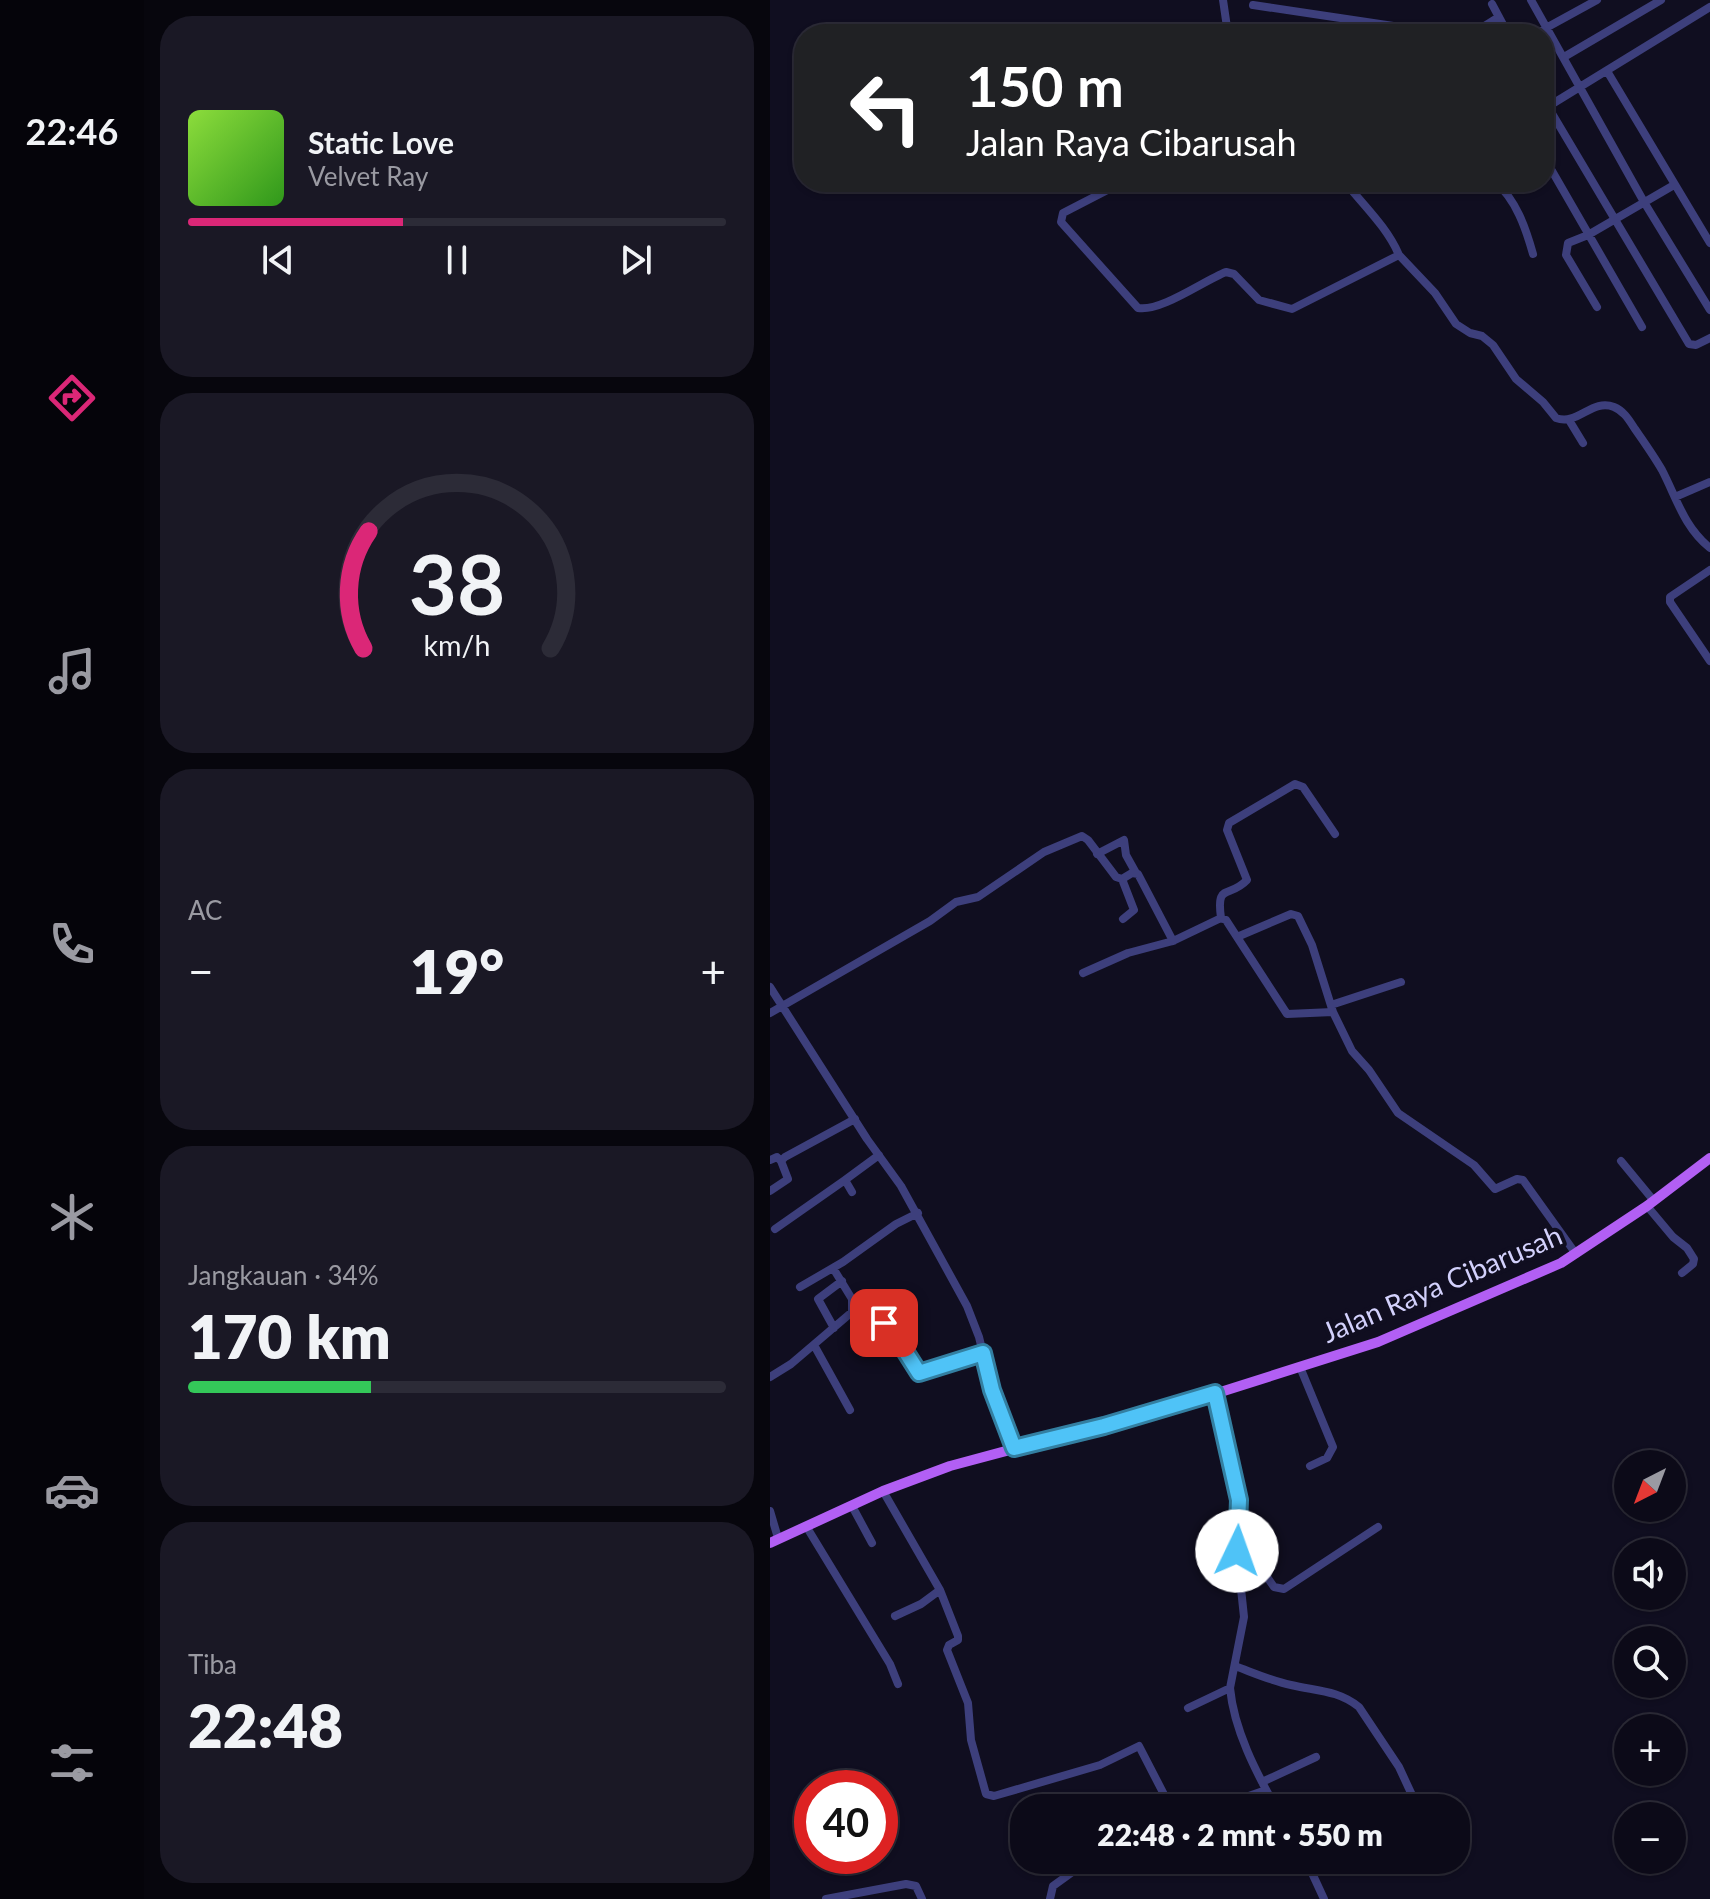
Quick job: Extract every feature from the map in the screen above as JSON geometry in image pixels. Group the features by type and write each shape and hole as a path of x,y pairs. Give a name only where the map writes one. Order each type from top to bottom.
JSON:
{"main road":[{"name":"Jalan Raya Cibarusah","path":"774,1539 882,1489 948,1464 1215,1393 1378,1342 1551,1269 1650,1204 1710,1158"},
{"name":"Jalan Raya Cibarusah","path":"774,1539 883,1491 1014,1447"}],"street":[{"path":"1223,0 1227,24"},
{"path":"1531,0 1544,24"},
{"path":"1570,0 1576,10"},
{"path":"1551,24 1597,0"},
{"path":"1564,57 1661,0"},
{"path":"1492,4 1503,24"},
{"path":"1253,5 1385,24"},
{"path":"1554,101 1579,89 1710,7"},
{"path":"1488,24 1499,17"},
{"path":"1554,40 1644,202 1710,310"},
{"path":"1607,71 1710,243"},
{"path":"1554,120 1689,344 1696,345 1710,338"},
{"path":"1554,175 1642,327"},
{"path":"1597,307 1565,251 1570,241 1588,235 1674,185"},
{"path":"1104,192 1063,213 1061,222 1134,304 1142,309 1162,303 1226,272 1234,274 1256,299 1292,309 1399,255"},
{"path":"1353,192 1384,226 1399,255 1435,293 1456,324 1488,340 1522,386 1543,402 1556,418 1569,420 1602,404 1624,413 1657,462 1691,529 1710,548"},
{"path":"1505,192 1525,229 1533,254"},
{"path":"1569,420 1583,443"},
{"path":"1675,497 1710,482"},
{"path":"1710,570 1670,597 1670,602 1710,661"},
{"path":"1221,918 1221,895 1244,884 1247,878 1227,830 1229,823 1295,784 1303,787 1335,834"},
{"path":"770,1013 930,921 956,902 978,897 1044,852 1078,836 1084,836 1116,877 1122,879 1136,873"},
{"path":"1097,854 1124,840 1126,855 1141,877 1173,941"},
{"path":"1122,879 1134,910 1123,919"},
{"path":"1237,937 1291,914 1298,916 1312,945 1332,1008 1348,1045 1398,1113 1474,1165 1495,1189 1517,1179 1523,1180 1576,1254"},
{"path":"1083,973 1128,953 1173,941 1221,918 1226,919 1288,1015 1332,1008 1401,982"},
{"path":"770,987 918,1213 967,1306 992,1390 1014,1447"},
{"path":"781,1161 855,1119"},
{"path":"775,1229 879,1155"},
{"path":"770,1160 777,1157 781,1161 788,1179 770,1191"},
{"path":"1621,1161 1673,1237 1687,1248 1694,1259 1693,1264 1682,1273"},
{"path":"845,1180 852,1192"},
{"path":"800,1287 918,1213"},
{"path":"833,1268 854,1304 870,1310 884,1323 919,1373 983,1353"},
{"path":"834,1328 818,1299 842,1281"},
{"path":"770,1377 849,1316 854,1304"},
{"path":"814,1345 850,1410"},
{"path":"1300,1367 1333,1447 1327,1458 1310,1466"},
{"path":"1215,1393 1239,1500 1237,1543 1244,1617 1230,1688 1235,1716 1268,1794"},
{"path":"883,1491 940,1590 958,1636 958,1640 947,1649 968,1703 971,1740 986,1794 994,1796 1100,1765 1139,1746 1164,1794"},
{"path":"852,1506 872,1543"},
{"path":"770,1511 774,1539"},
{"path":"806,1526 890,1664 898,1684"},
{"path":"1240,1567 1255,1560 1274,1587 1284,1589 1378,1527"},
{"path":"895,1616 921,1604 940,1590"},
{"path":"1235,1666 1291,1685 1338,1693 1352,1701 1399,1767 1412,1794"},
{"path":"1188,1708 1230,1688"},
{"path":"1246,1794 1316,1757"},
{"path":"1050,1899 1053,1886 1070,1874"},
{"path":"1312,1874 1324,1899"},
{"path":"826,1899 871,1888 906,1884 916,1886 922,1899"}],"route":[{"path":"884,1323 919,1373 983,1353 992,1390 1014,1448 1104,1426 1215,1393 1239,1500 1237,1551"}]}
